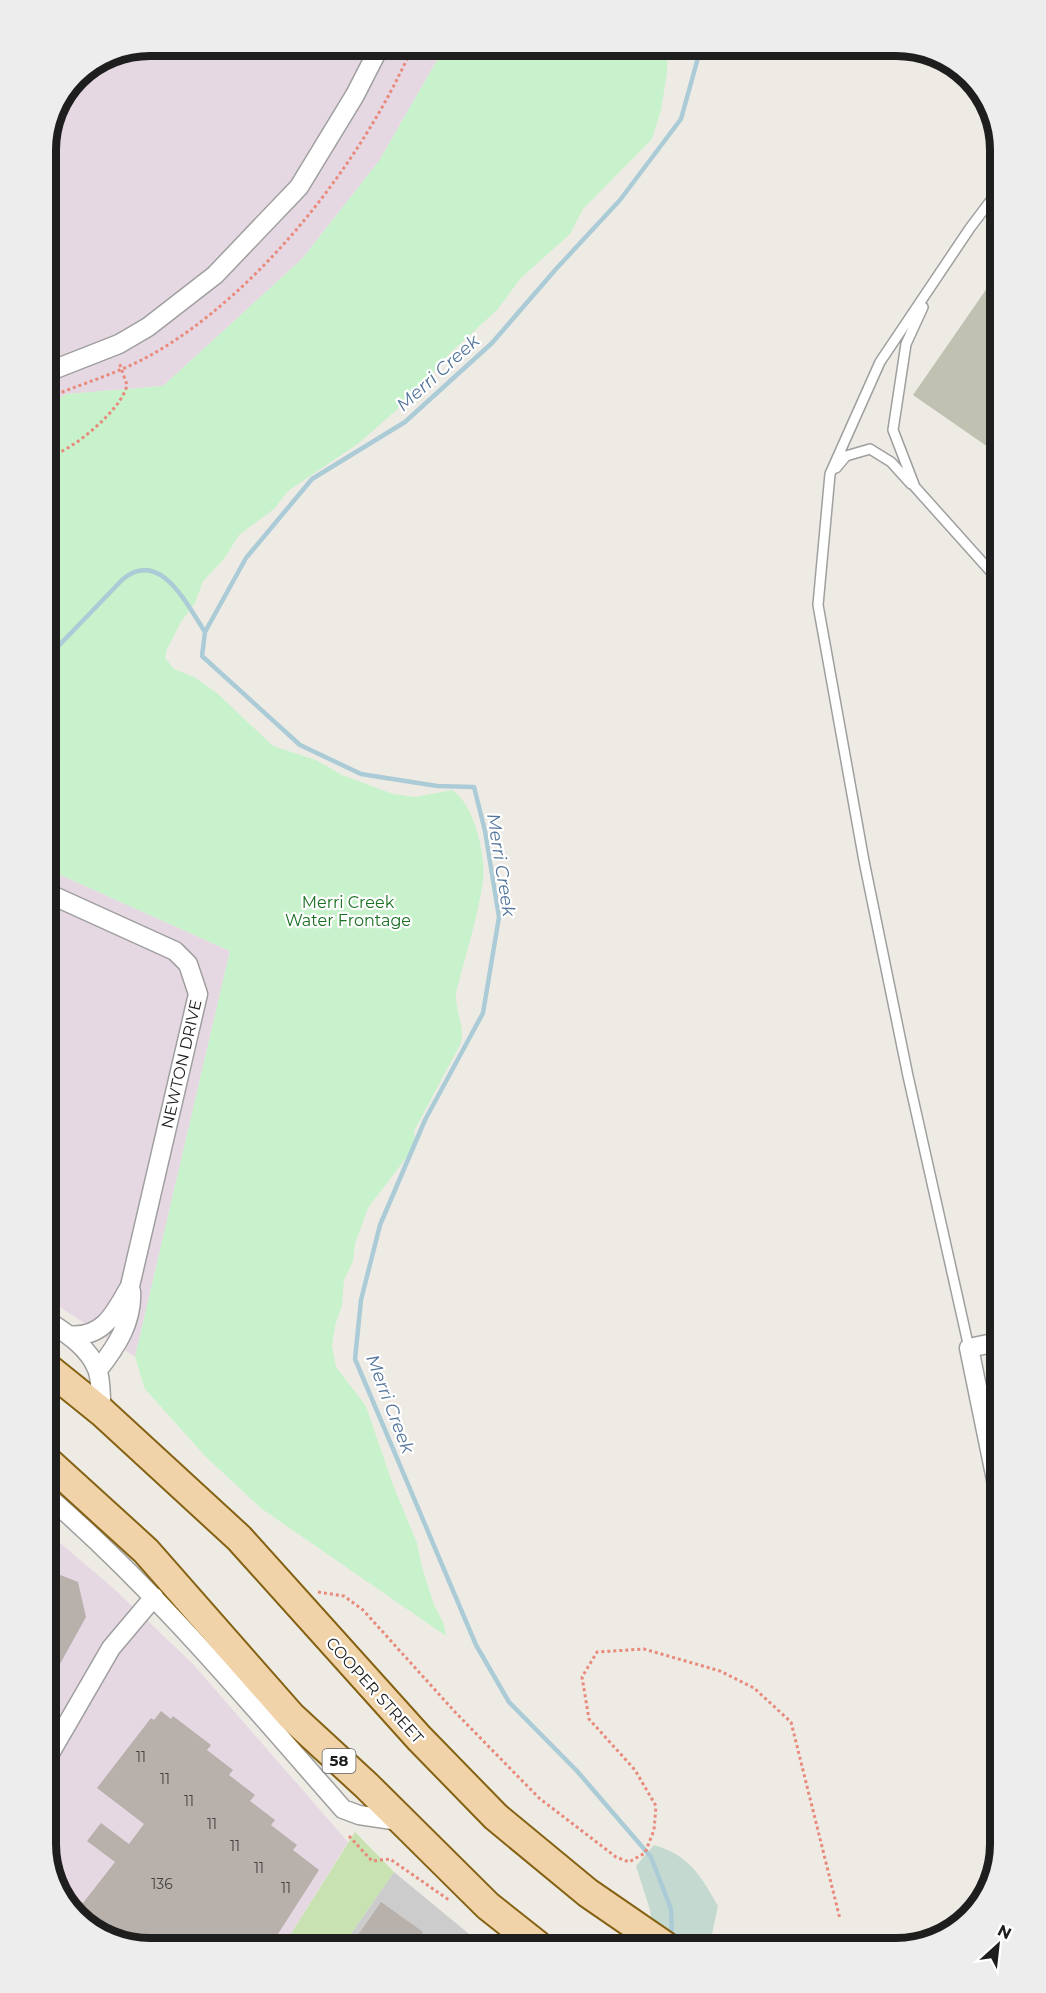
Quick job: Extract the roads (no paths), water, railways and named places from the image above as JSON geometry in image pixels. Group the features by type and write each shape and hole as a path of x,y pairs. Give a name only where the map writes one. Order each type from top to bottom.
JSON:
{"main road":[{"name":"COOPER STREET","path":"56,1375 102,1412 239,1538 419,1738 496,1817 588,1893 653,1938"},
{"name":"58","path":"56,1469 146,1551 291,1716 488,1906 528,1938"}],"street":[{"path":"56,369 110,347 148,327 216,275 299,187 355,95 375,56"},
{"name":"NEWTON DRIVE","path":"56,897 175,951 188,964 197,985 198,994 130,1287 130,1310 122,1334 98,1370"},
{"name":"NEWTON DRIVE","path":"68,1335 84,1336 99,1330 112,1318 130,1287"},
{"path":"56,1327 82,1347 98,1370 102,1412"},
{"path":"978,1346 990,1428"},
{"path":"56,1503 99,1540 154,1597 343,1809 359,1815 399,1821"},
{"path":"56,1743 111,1648 154,1597"}],"lane":[{"path":"978,1346 903,1054 864,861 818,605 830,474 880,362 990,203"},
{"path":"915,487 893,430 906,344 938,276"},
{"path":"830,474 846,456 870,449 891,462 990,571"}],"waterway":[{"name":"Merri Creek","path":"672,1937 671,1909 651,1857 577,1771 509,1702 476,1645 355,1359 361,1300 380,1225 425,1120 483,1013 499,917 485,831 474,787 437,786 361,774 300,745 202,656 205,632 246,558 312,479 405,422 492,343 620,200 681,119 698,56"},
{"path":"56,649 122,580 136,572 148,570 160,575 171,584 181,595 205,632"}],"park label":[{"name":"Merri Creek Water Frontage","path":"348,911"}]}
